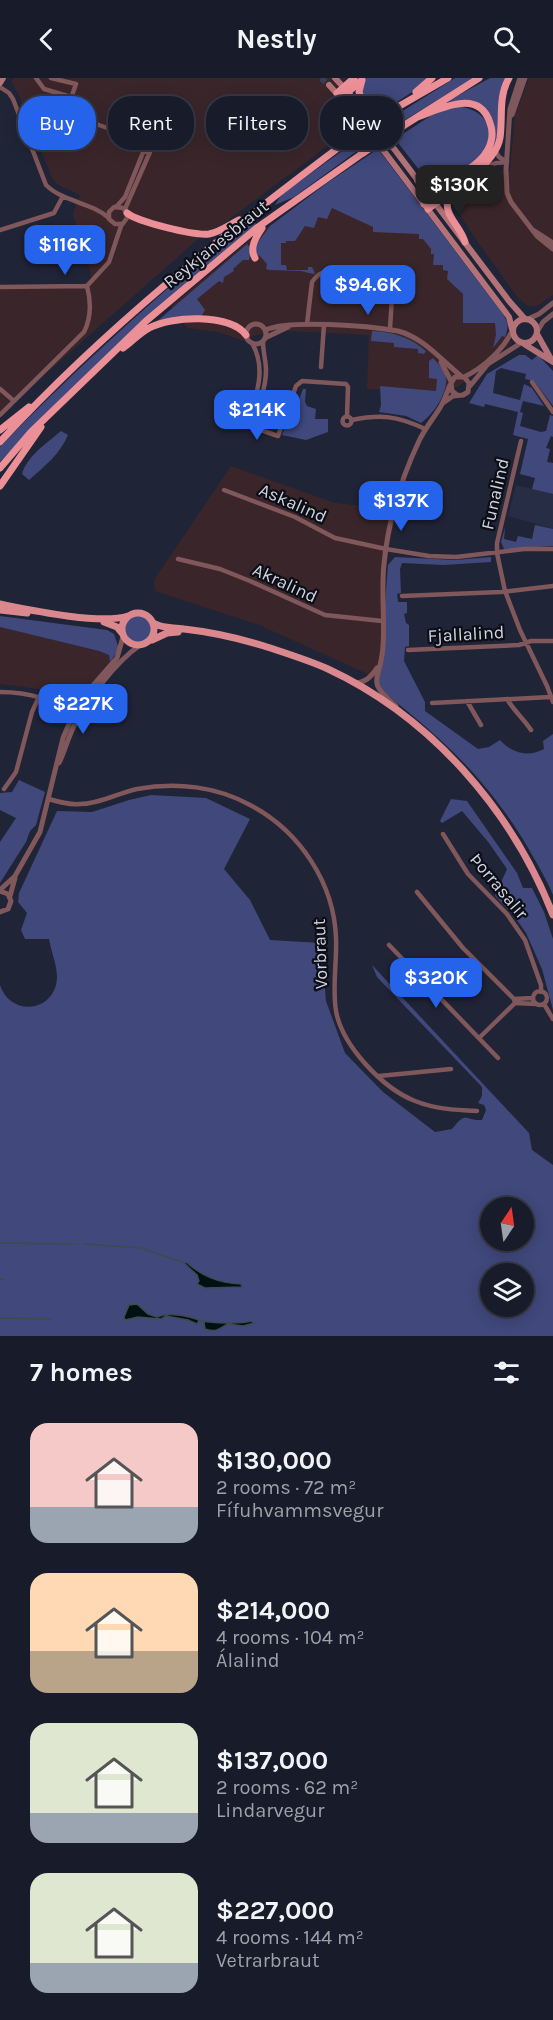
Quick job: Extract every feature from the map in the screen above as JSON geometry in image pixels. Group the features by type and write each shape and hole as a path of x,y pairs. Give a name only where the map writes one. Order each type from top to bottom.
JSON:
{"highway":[{"path":"339,96 354,78"},
{"path":"407,102 432,78"},
{"name":"Reykjanesbraut","path":"0,442 114,330 249,215 350,139 396,108 448,78"},
{"name":"Reykjanesbraut","path":"0,468 55,407 179,293 275,215 403,126 479,78"},
{"path":"433,201 454,189 480,169 496,152 500,135 501,98 509,78"},
{"path":"346,89 363,79"},
{"path":"361,96 359,92 363,79"},
{"path":"417,117 447,105 460,103 477,107 489,118 492,133 486,153 426,207"},
{"path":"418,181 436,188 457,178"},
{"path":"454,189 448,199 447,209 465,242"},
{"path":"126,211 135,218 205,235 223,229 249,215"},
{"path":"255,258 253,247 257,235 275,215"},
{"path":"108,356 150,327 168,321 196,319 214,321 243,331 246,335"},
{"path":"0,429 53,388"},
{"path":"0,486 55,407"}],"main road":[{"path":"0,85 3,78"},
{"path":"335,78 352,96"},
{"path":"329,85 339,96"},
{"path":"383,150 509,318 514,338 553,362"},
{"path":"395,150 509,301 536,326 537,333 553,362"},
{"path":"512,330 518,321 526,319"},
{"path":"522,344 533,340 537,333"},
{"path":"0,603 42,612 102,619 117,619 134,613 142,613 150,617 153,623 154,633 149,641"},
{"path":"0,610 106,623 117,627 132,644 140,645 167,633 192,631"},
{"path":"123,635 122,623 128,616"},
{"path":"153,623 162,627 236,638 327,669 353,683 412,722 437,743 461,769"},
{"path":"304,660 386,708 410,725 474,781 513,834 530,863 553,915"}],"street":[{"path":"36,78 44,88 68,96"},
{"path":"51,78 76,84 71,96"},
{"path":"520,78 511,104 507,193 518,212 537,236 553,249"},
{"path":"511,117 525,78"},
{"path":"0,85 11,96 46,185 63,196 101,211 113,223 117,239"},
{"path":"101,211 117,206 125,197 146,150"},
{"path":"0,287 87,286 110,262 122,224 126,220 126,211 146,150"},
{"path":"496,152 507,162"},
{"path":"480,169 507,162"},
{"path":"0,230 54,213 63,196"},
{"path":"117,206 126,211"},
{"path":"109,218 110,210"},
{"path":"113,223 122,224"},
{"path":"533,230 553,243"},
{"path":"307,324 313,279 323,273 376,275 388,282 391,288 390,330"},
{"path":"0,415 84,332 89,320 90,309 87,286"},
{"path":"526,319 539,314 553,303"},
{"path":"537,333 543,322 553,314"},
{"path":"265,330 307,324 390,330 416,338 468,381 470,386"},
{"path":"265,330 259,325 254,325 249,328 246,335 252,343 261,368 250,415 249,423 252,427 278,436 296,386 304,381 347,384 347,416 343,419 345,424 350,424 352,420 368,418 398,418 425,429"},
{"path":"252,343 258,344 289,325"},
{"path":"321,367 324,325"},
{"path":"250,415 258,405 265,381 265,330"},
{"path":"442,405 455,377 462,377 477,369 501,348 512,330"},
{"path":"412,722 378,690 376,678 383,647 386,549 403,482 425,429 442,405 450,397 465,394 488,364 522,344"},
{"path":"438,358 451,383 452,391 457,395"},
{"path":"532,382 553,412"},
{"path":"0,389 14,401"},
{"name":"Funalind","path":"497,553 497,543 521,441"},
{"name":"Askalind","path":"224,490 295,517 335,538 386,549 443,557 524,549 553,549"},
{"name":"Fjallalind","path":"497,553 505,591 525,643 553,702"},
{"name":"Akralind","path":"178,559 220,569 328,616 382,621"},
{"path":"402,596 505,591 553,586"},
{"path":"0,912 10,906 15,876 40,832 63,738 77,714 117,658 123,635"},
{"name":"Fjallalind","path":"408,650 519,645 553,641"},
{"path":"77,714 117,667 140,645"},
{"path":"353,683 360,683 368,679 381,661"},
{"path":"0,692 18,692 39,697 65,706 77,714"},
{"path":"4,789 16,772 32,712 39,697"},
{"path":"432,704 551,697"},
{"path":"507,699 531,730"},
{"path":"466,702 481,724"},
{"name":"Vorbraut","path":"49,799 82,804 136,789 165,786 197,787 221,792 252,806 280,825 310,857 329,899 336,936 334,980 337,1014 354,1049 379,1076 399,1093 437,1108 477,1111"},
{"name":"Þorrasalir","path":"443,834 468,874 507,914 525,940 541,985 541,992 546,996 544,1004 553,1019"},
{"path":"10,896 0,890 15,876"},
{"path":"417,892 463,948 514,1001 544,1004"},
{"path":"389,945 498,1058"},
{"path":"479,1038 514,1001 533,998 535,994 541,992"},
{"path":"533,998 536,1004"},
{"path":"379,1076 451,1069"}],"shaded area":[{"path":"14,78 347,78 336,88 342,96 320,96 320,150 322,150 223,224 206,232 0,414 0,285 80,285 91,279 73,214 80,195 58,185 52,178 41,150 96,150 96,96 19,96 11,82"},
{"path":"366,78 428,78 403,98 403,96 363,96 363,83"},
{"path":"455,78 473,78 403,121 403,111"},
{"path":"490,78 506,78 500,99 496,144 484,163 440,198 438,196 490,152 490,116 461,101 446,102"},
{"path":"529,78 553,78 553,295 537,306 528,306 519,299 460,215 464,197 494,171 510,172 515,115"},
{"path":"456,106 465,107 473,110 485,120 489,134 481,156 454,176 434,185 403,149 403,134 432,115"},
{"path":"343,150 358,150 294,197 275,205 289,189"},
{"path":"379,150 503,314 507,325 505,337 502,336 493,348 496,335 495,323 463,323 463,294 447,279 448,271 443,270 443,265 433,265 434,254 431,254 431,249 423,239 419,239 419,234 373,232 373,227 332,208 327,219 318,217 314,228 305,226 295,241 281,243 281,265 286,265 287,270 308,270 308,267 312,267 315,273 266,269 267,264 259,255 256,257 256,245 270,226 327,183"},
{"path":"374,152 512,343 458,387 436,391 367,389 369,335 288,331 256,335 244,341 218,332 187,328 171,306 247,242"},
{"path":"260,215 254,226 92,369 0,462 0,447 60,387 184,274 248,220"},
{"path":"247,244 251,249 249,260 243,260 233,269 234,271 224,277 223,283 219,281 197,299 205,310 202,315 155,323"},
{"path":"372,331 401,336 426,351 424,354 418,353 418,349 394,347 394,343 371,341"},
{"path":"519,355 525,355 532,360 538,355 553,371 553,406 534,381 525,379 526,374 501,368 496,371 493,393 520,400 524,384 532,388 544,406 523,401 520,426 541,432 546,431 550,415 553,416 553,437 551,436 546,448 550,449 547,462 553,463 553,494 532,489 535,478 520,474 528,439 513,435 518,412 485,404 484,407 469,403 487,374"},
{"path":"433,358 444,372 446,384 439,403 426,419 421,423 406,416 379,412 380,386 436,391 437,379 429,378 429,361"},
{"path":"303,389 306,389 307,406 316,409 315,419 328,419 328,432 306,440 282,435"},
{"path":"61,431 68,435 61,448 29,480 22,474 28,461"},
{"path":"231,466 335,503 398,510 390,540 386,571 379,679 259,625 155,591 154,580"},
{"path":"516,485 553,494 553,529 508,516"},
{"path":"535,525 553,529 553,546 504,549 501,542 505,527 504,539 516,542 518,536 532,539"},
{"path":"395,557 455,560 491,557 491,562 443,565 402,563 401,593 397,594 398,602 407,602 407,613 404,614 406,623 409,625 409,646 405,647 404,661 425,702 425,711 478,749 489,747 500,740 520,753 538,752 544,749 543,741 553,734 553,895 512,822 480,780 444,743 382,691 379,682 388,565"},
{"path":"0,616 107,630 114,634 119,649 110,662 109,655 99,651 0,627"},
{"path":"138,616 147,620 151,629 147,638 138,642 129,638 125,629 129,620"},
{"path":"0,627 99,651 109,655 110,662 74,703 39,689 0,684"},
{"path":"19,780 45,792 36,825 30,831 26,842 0,883 0,842 16,818 0,810 0,793 12,792"},
{"path":"151,795 206,798 250,819 224,869 250,900 270,940 321,943 326,1001 345,1053 383,1092 435,1132 452,1129 463,1118 482,1120 486,1110 484,1105 478,1103 482,1096 482,1087 377,977 372,965 529,1133 532,1150 553,1165 553,1336 0,1336 0,985 13,1003 23,1006 41,1004 55,989 56,968 49,939 25,939 21,930 27,913 18,902 19,893 57,811 92,812"},
{"path":"451,799 467,801 517,873 523,888 532,888 544,912 553,939 553,1010 542,969 526,933 515,917 495,896 507,869 462,811 442,823 440,821"},
{"path":"186,1262 211,1278 241,1284 242,1287 205,1288 197,1284 199,1281 197,1275 184,1263"},
{"path":"137,1304 148,1314 157,1317 174,1315 186,1316 207,1322 251,1321 254,1323 243,1326 228,1324 213,1331 205,1329 204,1322 199,1320 197,1324 166,1316 161,1319 138,1317 125,1320 129,1305"}],"waterway":[{"path":"0,1243 78,1244"},
{"path":"84,1244 141,1248 185,1263"},
{"path":"0,1279 5,1280"},
{"path":"0,1318 52,1319"}],"tunnel":[{"path":"321,78 329,85"}]}
